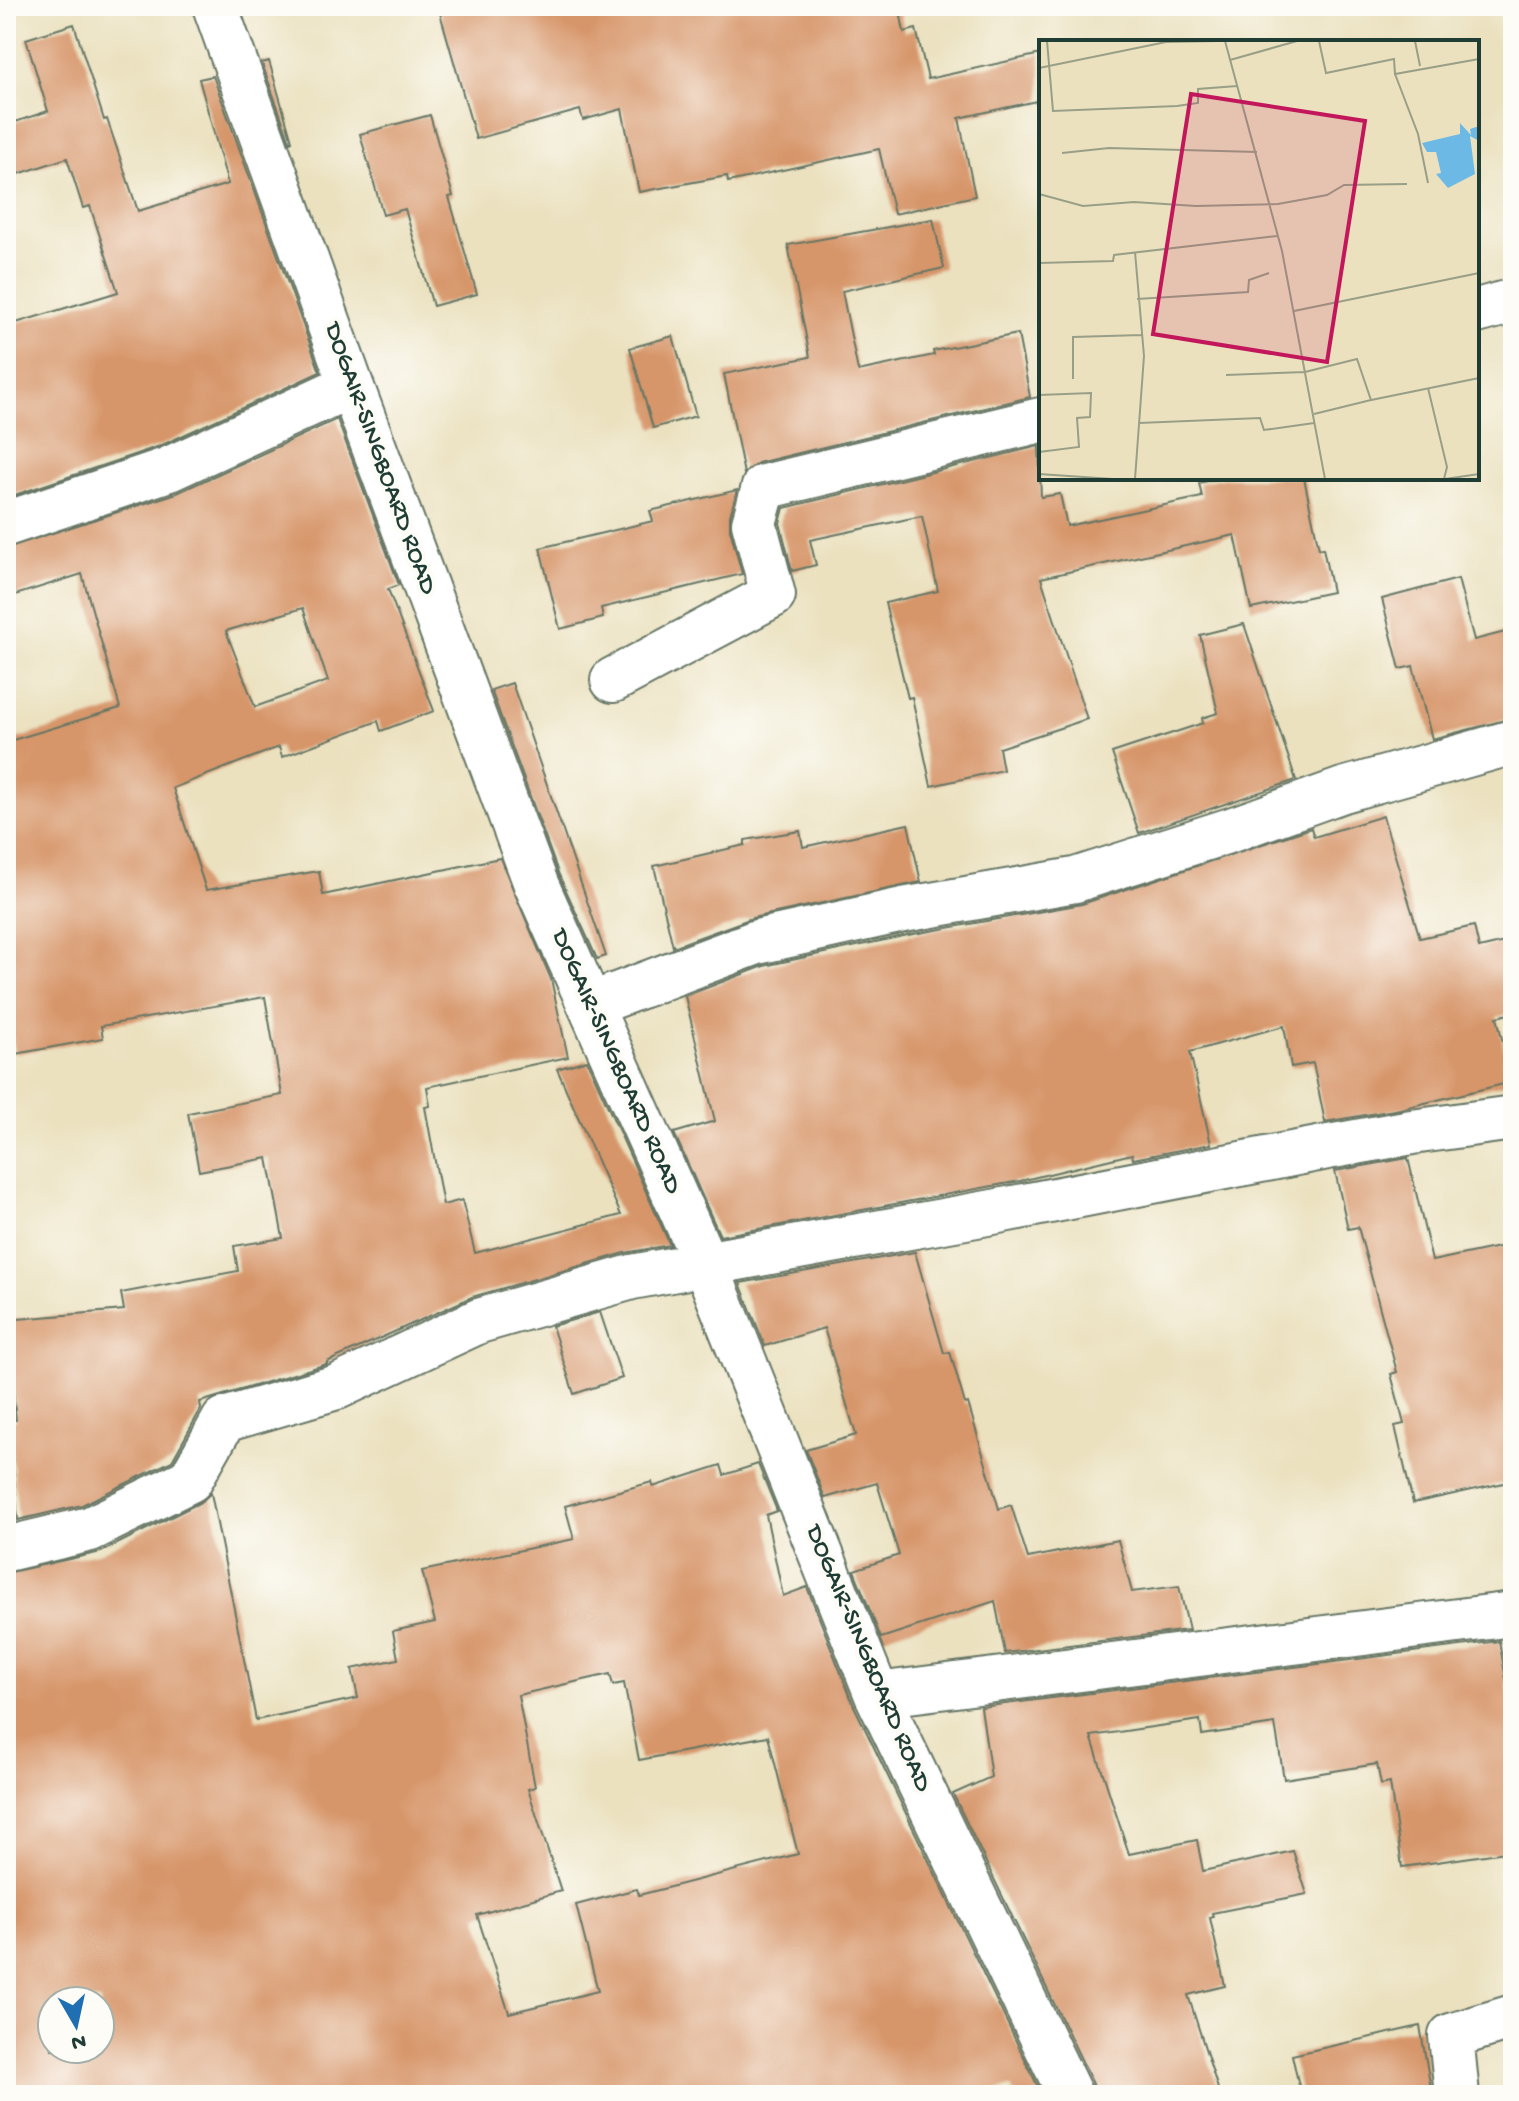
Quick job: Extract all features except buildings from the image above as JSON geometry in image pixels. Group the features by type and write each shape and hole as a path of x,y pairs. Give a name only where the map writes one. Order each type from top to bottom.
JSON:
{"street":[{"name":"DOGAIR-SINGBOARD ROAD","path":"215,6 351,385 536,884 705,1263 877,1695 1070,2095"},
{"path":"1479,310 1513,301"},
{"path":"6,524 169,469 351,385"},
{"path":"613,680 773,595 754,523 764,487 1039,420"},
{"path":"590,1005 757,942 903,910 1075,880 1343,790 1513,742"},
{"path":"6,1549 90,1529 190,1480 224,1420 337,1387 479,1321 632,1277 1398,1134 1513,1118"},
{"path":"877,1695 1513,1614"},
{"path":"1457,2095 1451,2036 1513,2017"}]}
